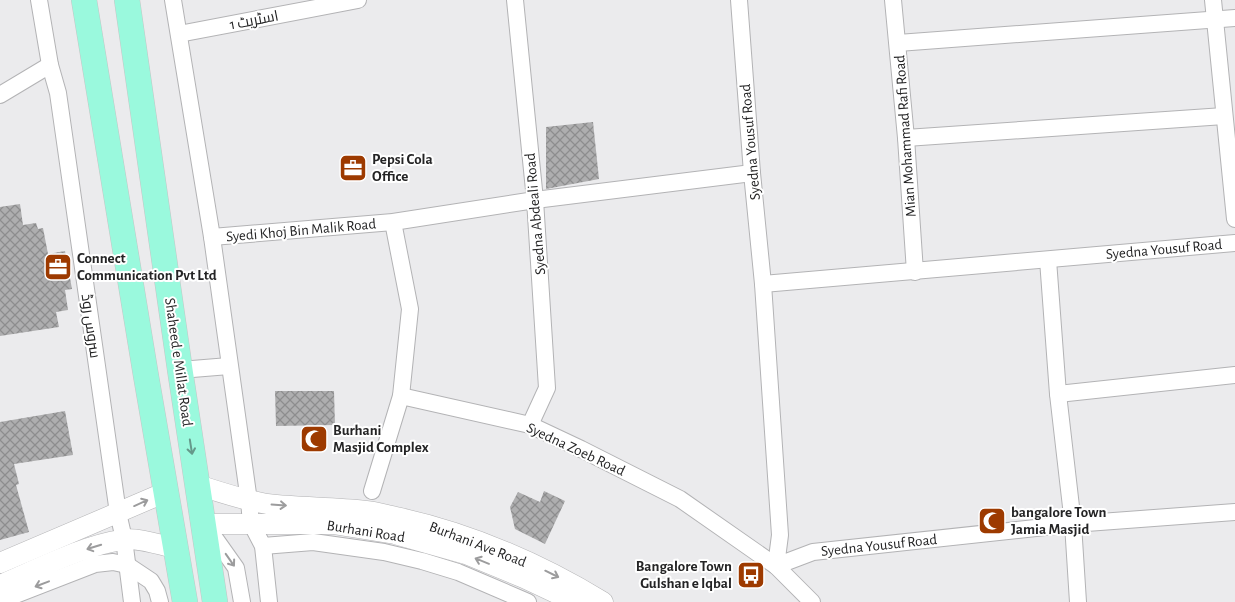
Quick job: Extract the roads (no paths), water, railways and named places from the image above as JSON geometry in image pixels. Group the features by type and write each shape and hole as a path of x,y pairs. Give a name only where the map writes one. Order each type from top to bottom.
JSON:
{"main road":[{"path":"84,0 185,602"},
{"path":"98,0 150,241 169,361 180,376"},
{"path":"116,0 121,101 150,360 146,376"},
{"name":"Shaheed e Millat Road","path":"127,0 180,376 215,602"}],"street":[{"name":"سروس روڈ","path":"39,0 50,65 58,93 132,602"},
{"path":"173,0 212,237 249,500 250,523 263,546 269,602"},
{"name":"اسٹریٹ 1","path":"179,34 358,0"},
{"name":"Syedna Abdeali Road","path":"515,0 535,200 547,388 530,425"},
{"name":"Syedna Yousuf Road","path":"739,0 752,173 763,284 780,535 776,566 813,552 1073,524 1235,512"},
{"name":"Mian Mohammad Rafi Road","path":"893,0 906,138 915,272"},
{"path":"1213,0 1228,126 1235,219"},
{"path":"898,43 1235,18"},
{"path":"0,95 50,65"},
{"path":"906,138 1228,126"},
{"path":"393,222 535,200 752,173"},
{"name":"Syedi Khoj Bin Malik Road","path":"212,237 393,222 410,309 401,396"},
{"name":"Syedna Yousuf Road","path":"763,284 1235,243"},
{"path":"1048,260 1058,394 1073,524 1078,602"},
{"path":"180,376 229,366"},
{"path":"1058,394 1235,375"},
{"path":"372,491 401,396"},
{"name":"Syedna Zoeb Road","path":"401,396 530,425 680,499 776,566 812,602"},
{"name":"Burhani Ave Road","path":"198,484 249,500 270,504 368,511 430,524 472,538 530,563 576,585 603,602"},
{"path":"0,563 166,492"},
{"path":"204,524 236,568 242,602"},
{"name":"Burhani Road","path":"204,524 333,524 395,534 466,554 575,602"},
{"path":"0,585 92,547 124,539 175,548"},
{"path":"263,546 314,542 384,552 458,572 528,602"},
{"path":"0,601 95,564 113,562 127,564 140,571 151,581 160,602"}],"place":[{"name":"Pepsi Cola Office","path":"353,168"},
{"name":"Connect Communication Pvt Ltd","path":"58,267"},
{"name":"Burhani Masjid Complex","path":"314,439"},
{"name":"bangalore Town Jamia Masjid","path":"992,521"},
{"name":"Bangalore Town Gulshan e Iqbal","path":"751,575"}]}
